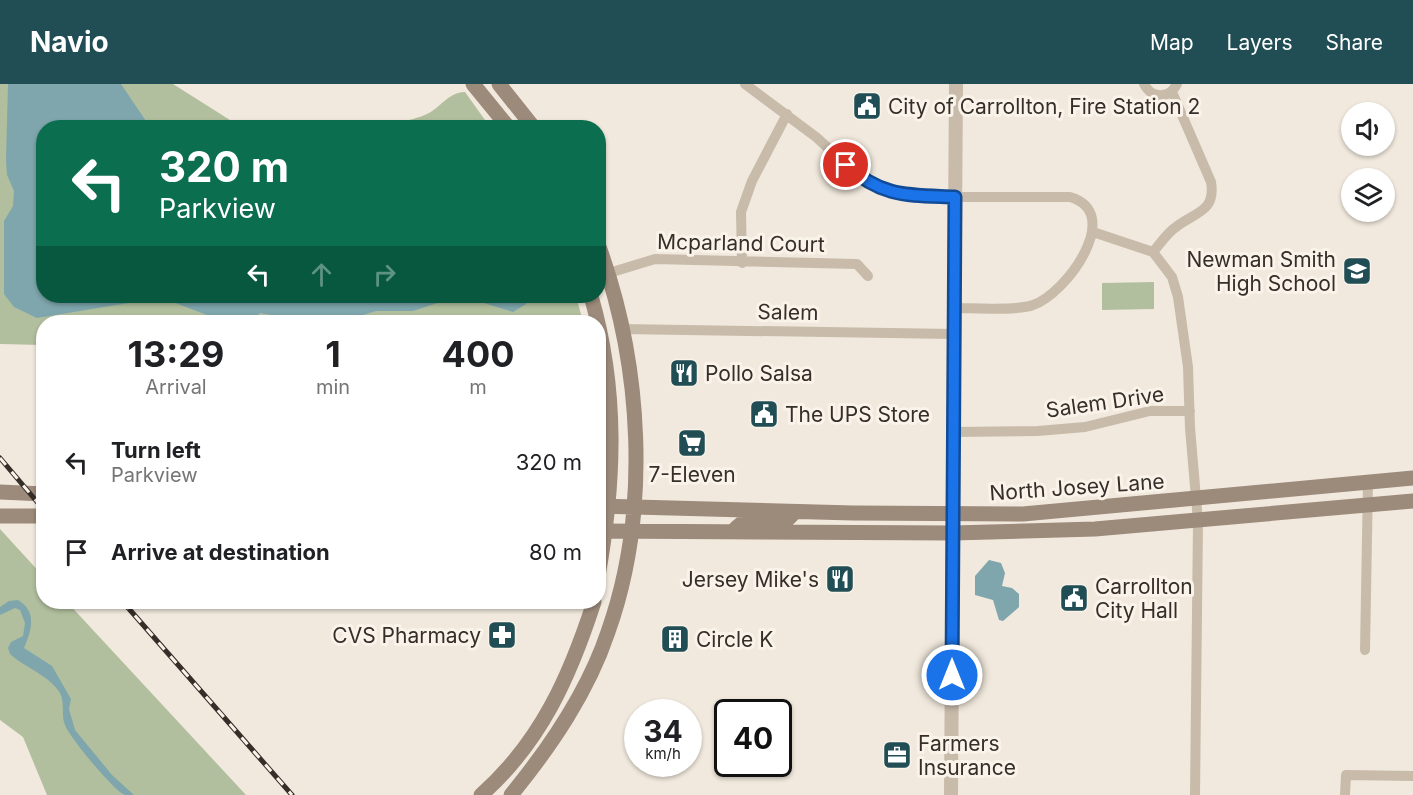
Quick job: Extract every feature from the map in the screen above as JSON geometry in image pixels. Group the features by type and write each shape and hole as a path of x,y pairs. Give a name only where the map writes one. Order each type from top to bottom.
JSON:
{"main road":[{"path":"473,84 502,120"},
{"path":"499,84 528,120"},
{"path":"511,795 540,760 586,681 608,632 631,531 634,418 622,329 606,265"},
{"path":"606,332 622,329"},
{"path":"606,363 612,408 606,473"},
{"name":"North Josey Lane","path":"606,506 795,512 1023,514 1413,478"},
{"path":"0,492 36,494"},
{"name":"North Josey Lane","path":"606,531 797,534 1095,529 1198,521 1367,503 1413,501"},
{"path":"730,533 742,523 785,522 795,512"},
{"path":"797,534 803,525 812,521 847,520 853,513"},
{"path":"0,516 36,516"},
{"path":"481,795 501,778 524,750 560,694 592,609"}],"street":[{"path":"746,84 787,114 861,178 880,190 904,195 955,197 1070,197 1087,206 1093,216 1093,232 1067,280 1056,293 1032,306 955,308"},
{"path":"951,795 956,84"},
{"path":"1144,84 1156,95 1175,88 1211,182 1213,194 1208,207 1174,228 1153,252"},
{"path":"742,263 741,212 752,181 787,114"},
{"path":"1093,232 1153,252 1172,277 1178,297 1186,345 1198,521 1195,795"},
{"name":"Mcparland Court","path":"609,273 655,259 742,263 857,264 868,276"},
{"name":"Salem","path":"622,329 954,334"},
{"name":"Salem Drive","path":"954,432 1038,431 1085,427 1150,411 1190,411"},
{"path":"1365,650 1368,482"},
{"path":"1346,795 1346,775 1413,776"}],"green space":[{"path":"0,84 173,84 230,120 36,120 36,303 578,303 581,315 36,315 36,345 0,344"},
{"path":"465,92 485,120 407,120 429,113 459,93"},
{"path":"1154,282 1154,309 1102,310 1102,283"},
{"path":"0,529 36,568 36,609 73,609 246,795 47,795 23,737 0,720"}],"water":[{"path":"8,84 121,84 145,120 36,120 36,303 129,303 55,315 36,315 36,318 14,307 4,294 4,221 13,206 14,191 7,175"},
{"path":"176,303 438,303 413,311 376,311 363,315 260,313 258,315 207,315"},
{"path":"484,303 526,303 513,312"},
{"path":"989,560 1001,563 1005,573 1002,586 1012,588 1019,594 1019,607 1003,621 999,620 993,600 975,595 975,576"},
{"path":"18,600 31,616 29,635 24,648 52,666 71,699 69,709 75,730 112,775 134,795 125,795 120,792 75,741 65,725 60,693 50,681 10,654 8,648 11,642 23,636 25,623 20,610 15,608 0,615 0,607 9,601"}],"railway":[{"path":"0,458 36,501"},
{"path":"129,609 292,795"}],"place":[{"name":"City of Carrollton, Fire Station 2","path":"867,106"},
{"name":"Newman Smith High School","path":"1357,271"},
{"name":"Pollo Salsa","path":"684,373"},
{"name":"The UPS Store","path":"764,414"},
{"name":"7-Eleven","path":"692,443"},
{"name":"Jersey Mike's","path":"840,579"},
{"name":"Carrollton City Hall","path":"1074,598"},
{"name":"CVS Pharmacy","path":"502,635"},
{"name":"Circle K","path":"675,639"},
{"name":"Farmers Insurance","path":"897,755"}],"route":[{"path":"846,165 880,190 904,195 955,197 952,675"}]}
